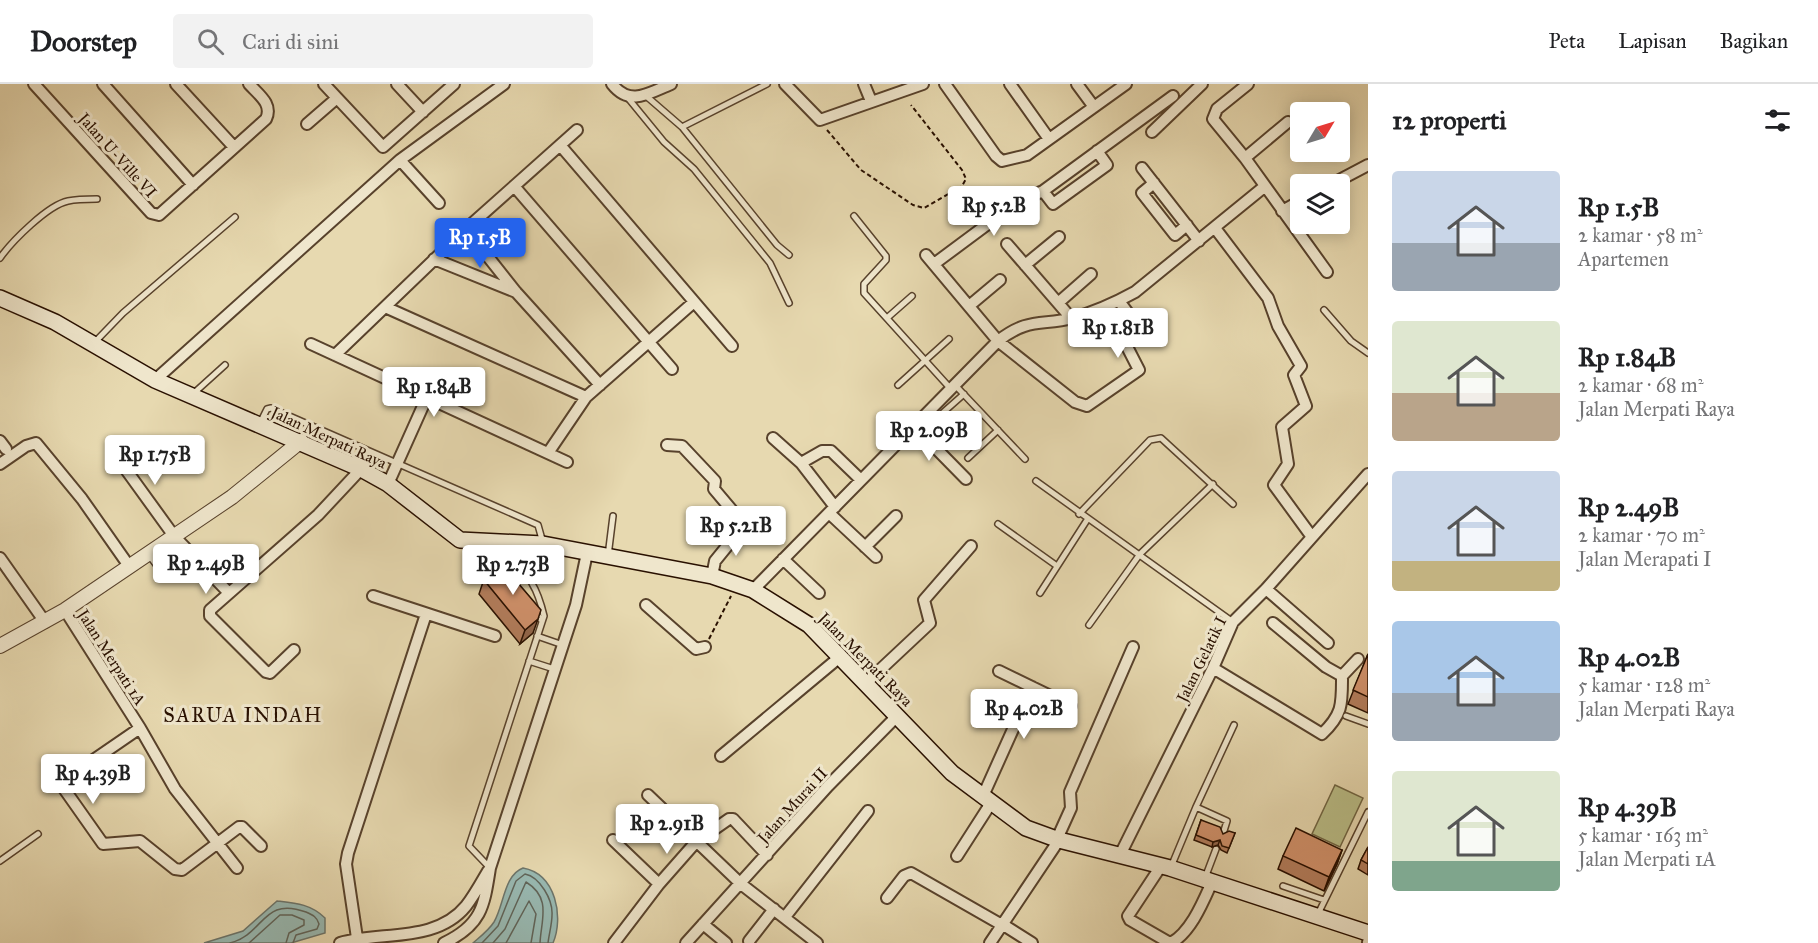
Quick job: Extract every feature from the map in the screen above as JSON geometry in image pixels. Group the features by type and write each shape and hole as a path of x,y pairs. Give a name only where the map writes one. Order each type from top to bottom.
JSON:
{"main road":[{"name":"Jalan Merpati Raya","path":"0,298 55,322 155,380 362,469 388,484 460,540 543,544 712,576 753,590 809,625 952,773 1026,828 1058,840 1166,867 1316,918 1368,933"}],"street":[{"name":"Jalan U-Ville VI","path":"34,84 151,213 159,215 193,184"},
{"path":"103,84 193,184 266,119 269,112 268,105 249,84"},
{"path":"176,84 233,146"},
{"path":"324,84 383,147 454,84"},
{"path":"397,84 423,112"},
{"path":"155,380 400,160 504,84"},
{"path":"612,84 628,98 645,95 671,84"},
{"path":"785,84 820,120 871,100 924,84"},
{"path":"864,84 871,100"},
{"path":"945,84 996,156 1002,161 1028,155 1126,84"},
{"path":"1010,84 1049,139"},
{"path":"1077,84 1094,107"},
{"path":"1152,132 1202,84"},
{"path":"1248,84 1217,109 1213,119 1245,158 1327,273"},
{"path":"934,264 1016,203 1043,191 1173,96"},
{"path":"308,124 337,98"},
{"path":"1245,158 1288,122"},
{"path":"335,355 466,229 577,130"},
{"path":"560,145 732,346"},
{"path":"1043,191 1053,204 1107,165 1097,152"},
{"path":"400,160 439,203"},
{"path":"1350,174 1368,165"},
{"path":"1142,168 1199,240"},
{"path":"1154,183 1142,193 1175,235 1187,225"},
{"path":"514,186 672,369"},
{"path":"753,590 998,341 1015,328 1028,323 1071,318 1119,301 1135,292 1264,187"},
{"path":"1282,211 1290,207"},
{"path":"1215,228 1268,298 1278,326 1301,366 1294,375 1306,406 1282,427 1288,464 1274,485 1312,537"},
{"path":"466,229 516,292 600,385"},
{"path":"1025,265 1059,237"},
{"path":"1006,244 1071,318"},
{"path":"926,255 998,341 1075,402 1087,406 1139,370 1118,329 1128,314 1119,301"},
{"path":"434,259 516,292"},
{"path":"1058,303 1090,274"},
{"path":"969,306 1000,280"},
{"path":"548,453 586,397 694,302"},
{"path":"385,307 586,397"},
{"path":"311,344 567,462"},
{"path":"388,484 427,397"},
{"path":"913,425 966,479"},
{"path":"773,438 801,463 832,510 876,557"},
{"path":"0,646 65,610 174,537 232,497 301,441"},
{"path":"0,464 26,446 36,443 82,499 129,566"},
{"path":"667,445 683,447 715,481 714,489 741,521 741,529 715,561 712,576"},
{"path":"801,463 822,451 831,451 861,480"},
{"path":"119,460 174,537 229,593"},
{"path":"294,650 274,671 266,672 209,614 229,593 318,515 362,469"},
{"name":"Jalan Gelatik I","path":"1120,855 1213,668 1233,622 1266,589 1366,478"},
{"path":"865,547 896,516"},
{"path":"866,683 930,623 924,600 971,546"},
{"path":"444,943 460,936 476,922 485,902 490,868 576,605 587,553"},
{"path":"0,558 45,622"},
{"path":"783,559 819,593"},
{"path":"1266,589 1328,643"},
{"path":"373,596 495,636"},
{"path":"646,605 696,649 705,647"},
{"name":"Jalan Merpati 1A","path":"65,610 140,728 175,789 237,868"},
{"path":"357,938 346,864 348,853 426,614"},
{"path":"1273,623 1326,667 1342,676"},
{"path":"990,943 1058,840 1071,808 1070,792 1133,647"},
{"path":"721,756 841,656"},
{"path":"1213,668 1322,734 1337,720 1342,698 1342,676 1358,659"},
{"path":"999,671 1071,706"},
{"path":"957,856 987,800 1032,687"},
{"name":"Jalan Murai II","path":"686,943 828,786 897,716"},
{"path":"140,728 60,783 103,844 140,841 175,869 182,870 218,845 236,828 242,827 261,846"},
{"path":"648,795 741,884 818,943"},
{"path":"785,917 868,811"},
{"path":"606,943 614,943 659,884 696,842 733,819 767,855"},
{"path":"613,840 659,884"},
{"path":"1166,867 1128,916 1130,920 1170,943 1177,940 1199,909 1208,881"},
{"path":"340,943 357,938 411,935 430,930 450,920 465,908 490,868"},
{"path":"886,898 904,876 911,873 1032,943"},
{"path":"748,941 774,909"},
{"path":"450,920 460,936"},
{"path":"703,924 726,943"}],"lane":[{"path":"682,127 767,84"},
{"path":"645,95 682,127 777,245 789,255"},
{"path":"628,98 664,142 694,169 770,263 789,303"},
{"path":"0,258 14,241 57,205 67,201 97,199"},
{"path":"854,216 886,256 886,260 862,288 924,361 964,394 1025,459"},
{"path":"93,345 123,313 235,217"},
{"path":"887,318 912,296"},
{"path":"1324,310 1351,341 1368,353"},
{"path":"898,385 949,339"},
{"path":"190,396 225,365"},
{"path":"939,417 964,394"},
{"path":"259,424 267,409 272,408 538,525 543,544"},
{"path":"968,458 998,430"},
{"path":"1079,514 1150,440 1161,438 1233,504"},
{"path":"1036,481 1087,520 1140,554 1233,622"},
{"path":"1089,626 1140,554 1213,484"},
{"path":"608,556 614,516"},
{"path":"1040,593 1087,520"},
{"path":"998,524 1057,566"},
{"path":"148,554 160,570"},
{"path":"490,868 469,846 542,621 540,598 523,570 514,567 506,570 506,576 513,585"},
{"path":"528,603 542,621"},
{"path":"537,636 562,645"},
{"path":"529,661 554,669"},
{"path":"1346,716 1368,724"},
{"path":"1166,867 1234,725"},
{"path":"1196,807 1227,821 1223,834"},
{"path":"1316,918 1368,812"},
{"path":"0,861 38,834"},
{"path":"1208,881 1216,849"},
{"path":"1283,886 1324,900"}],"path":[{"path":"820,120 861,170 913,205 924,208 962,186 966,179 962,170 911,105"},
{"path":"705,647 738,585"}],"green space":[{"path":"1335,785 1363,798 1340,847 1312,834"}],"water":[{"path":"523,868 543,879 554,898 558,921 553,943 473,943 494,922 508,884 512,877"},
{"path":"277,901 302,905 320,913 325,918 325,933 291,943 204,943 243,931"}],"building":[{"path":"501,563 541,610 538,619 525,630 484,580 485,576"},
{"path":"1368,654 1368,697 1353,690"},
{"path":"1201,820 1220,827 1223,834 1229,831 1235,833 1229,848 1222,846 1220,840 1213,842 1196,835"},
{"path":"1296,828 1342,850 1329,877 1283,856"},
{"path":"1368,847 1368,864 1361,860"}],"district":[{"name":"SARUA INDAH","path":"243,715"}]}
